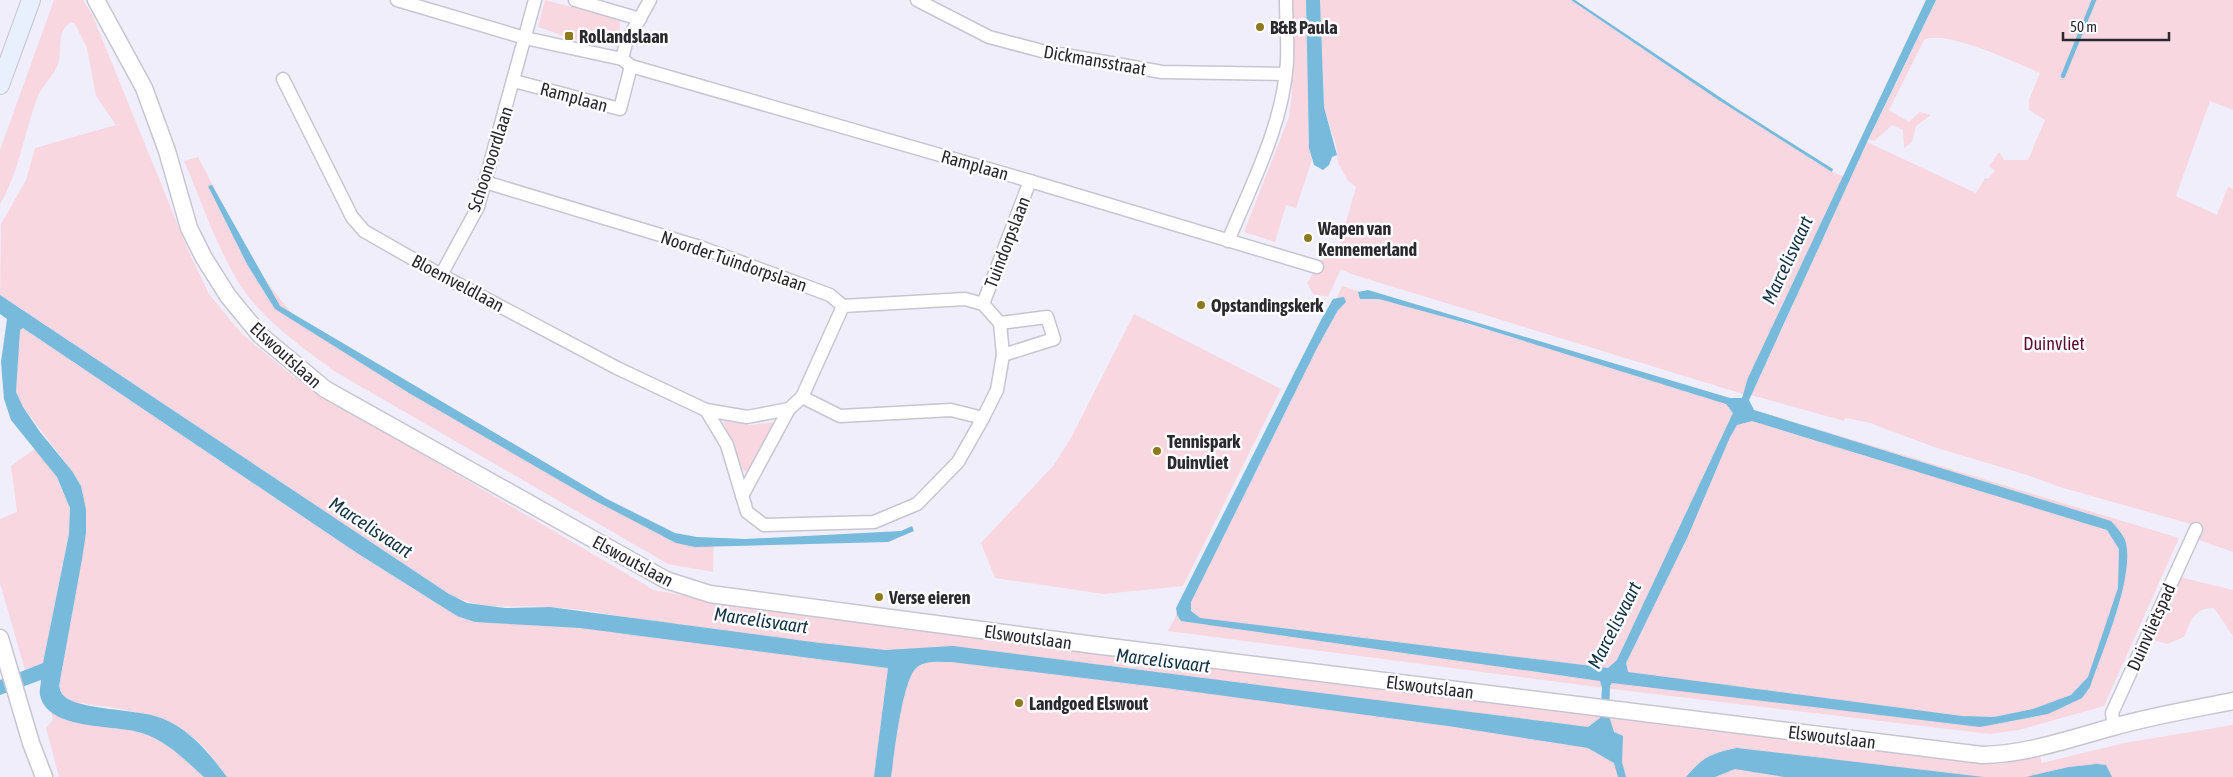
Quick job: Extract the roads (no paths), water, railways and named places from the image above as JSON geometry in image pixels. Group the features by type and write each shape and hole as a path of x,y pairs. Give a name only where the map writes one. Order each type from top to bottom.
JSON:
{"main road":[{"path":"0,85 31,0"}],"street":[{"name":"Elswoutslaan","path":"96,0 144,88 167,151 189,228 204,258 228,296 260,335 324,390 666,580 710,594 1094,645 1982,755 2046,747 2114,726 2233,701"},
{"name":"Ramplaan","path":"397,0 525,38 626,63 1317,267"},
{"path":"525,38 535,0"},
{"path":"575,0 640,19"},
{"path":"626,63 626,43 650,0"},
{"name":"Dickmansstraat","path":"916,0 989,37 1042,51 1162,72 1285,74"},
{"path":"1228,240 1264,157 1281,102 1285,74 1286,0"},
{"name":"Schoonoordlaan","path":"441,275 478,207 525,38"},
{"name":"Ramplaan","path":"514,81 620,109 626,63"},
{"name":"Bloemveldlaan","path":"283,79 352,217 364,231 441,275 617,368 706,410 748,417 789,409"},
{"name":"Tuindorpslaan","path":"983,304 1030,181"},
{"name":"Noorder Tuindorpslaan","path":"486,182 700,246 830,295 843,306"},
{"path":"706,410 727,445 742,496 748,512 764,525 874,522 917,504 958,462 983,418 996,390 1003,355 1000,323 983,304 964,299 843,306 802,397 789,409 742,496"},
{"path":"1000,323 1047,317 1054,339 1003,355"},
{"path":"802,397 840,416 951,410 983,418"},
{"name":"Duinvlietspad","path":"2114,726 2112,713 2196,529"},
{"path":"0,638 16,695 44,777"}],"water":[{"path":"1306,0 1320,0 1324,107 1337,155 1332,157 1329,165 1323,170 1314,165 1309,148"},
{"path":"1571,0 1575,0 1736,108 1833,169 1832,172 1717,99"},
{"path":"1926,0 1936,0 1867,142 1749,400 1754,410 2111,521 2122,534 2126,543 2125,576 2116,615 2109,635 2090,687 2082,698 2048,714 1980,727 1612,683 1610,686 1609,716 1614,732 1623,736 1622,762 1626,777 1618,777 1614,763 1588,748 1448,726 1166,688 951,662 933,662 917,667 907,686 891,777 874,777 888,668 580,628 475,622 457,616 357,553 23,328 20,330 16,392 23,407 40,432 72,471 81,486 86,510 86,533 59,686 61,693 71,701 95,707 151,715 181,728 198,743 227,777 204,777 168,746 151,736 130,730 84,724 55,715 45,707 40,695 41,680 0,695 0,680 43,663 69,534 70,508 57,477 11,420 4,399 1,362 7,319 0,314 0,295 449,594 467,603 505,608 550,607 885,650 953,646 1588,727 1600,718 1602,687 1600,681 1181,621 1177,615 1176,608 1333,299 1344,297 1346,302 1338,310 1318,346 1191,602 1191,611 1200,618 1608,668 1617,660 1733,413 1726,404 1470,324 1379,299 1360,299 1358,292 1368,290 1730,398 1742,398 1748,378","holes":["1752,421 2107,530 2119,549 2118,588 2088,677 2071,695 2033,709 1994,717 1962,716 1628,672 1626,663 1688,536 1730,437 1737,425"]},
{"path":"212,185 280,306 607,499 675,533 697,537 745,539 901,531 912,526 914,531 888,542 695,547 676,543 590,498 409,393 275,309 247,264 208,186"},
{"path":"1737,748 1984,777 1784,777 1735,769 1715,777 1686,777 1708,757"},
{"path":"2106,765 2112,777 2026,777 2069,767"}],"waterway":[{"path":"2063,76 2094,0"}],"place":[{"name":"B&B Paula","path":"1260,27"},
{"name":"Rollandslaan","path":"569,36"},
{"name":"Wapen van Kennemerland","path":"1308,238"},
{"name":"Opstandingskerk","path":"1201,305"},
{"name":"Tennispark Duinvliet","path":"1157,451"},
{"name":"Verse eieren","path":"879,597"},
{"name":"Landgoed Elswout","path":"1019,703"}],"water label":[{"name":"Marcelisvaart","path":"1787,260"},
{"name":"Marcelisvaart","path":"371,527"},
{"name":"Marcelisvaart","path":"761,620"},
{"name":"Marcelisvaart","path":"1614,625"},
{"name":"Marcelisvaart","path":"1163,660"}],"park label":[{"name":"Duinvliet","path":"2054,343"}]}
